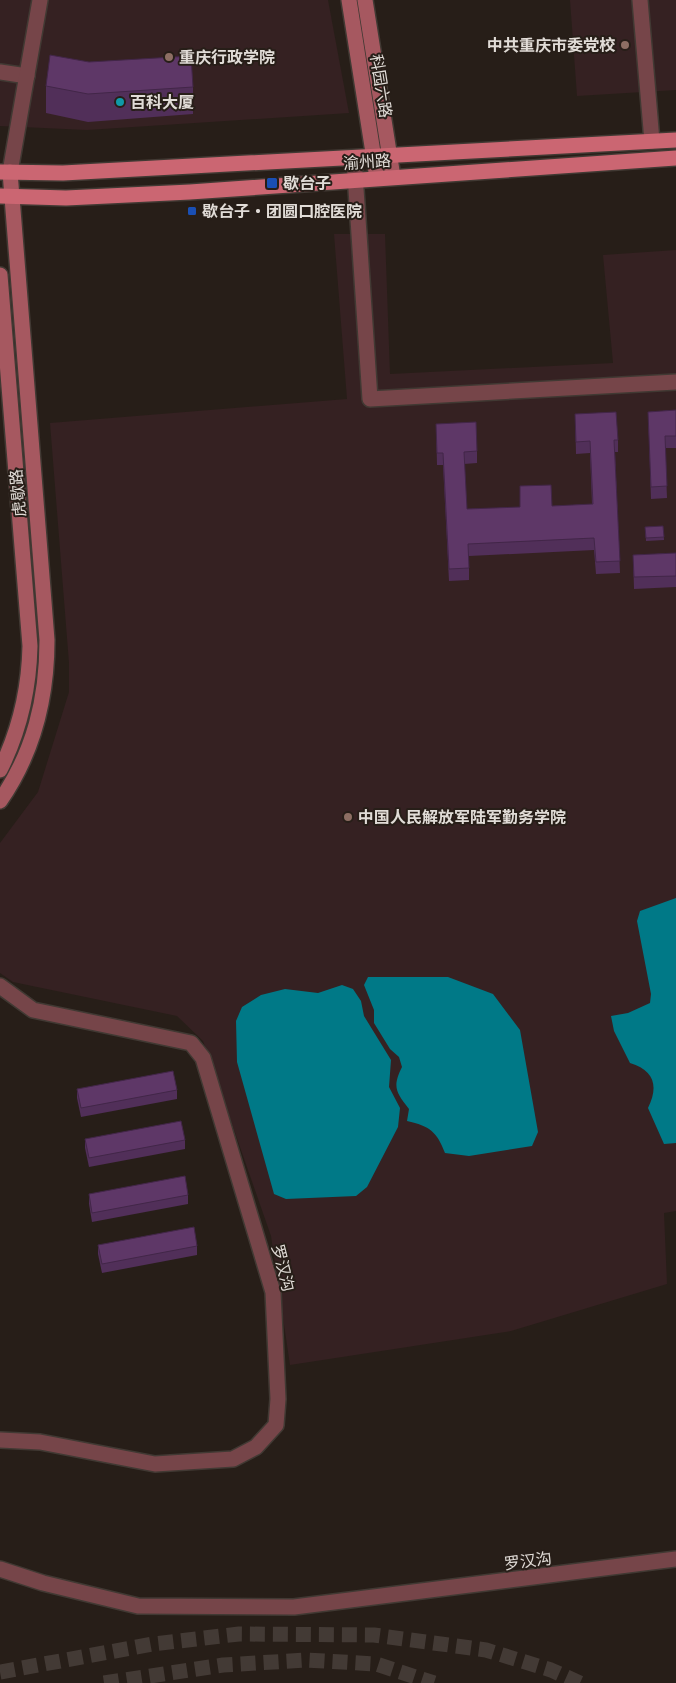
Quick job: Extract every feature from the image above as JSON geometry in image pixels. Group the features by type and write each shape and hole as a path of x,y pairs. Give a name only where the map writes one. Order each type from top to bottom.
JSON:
{"main road":[{"name":"科园六路","path":"349,0 382,157 393,177"},
{"name":"科园六路","path":"364,0 382,157 377,178"},
{"name":"渝州路","path":"5,172 63,173 354,159 676,140"},
{"name":"渝州路","path":"6,196 66,198 190,192 676,158"},
{"name":"虎歇路","path":"0,801 15,780 34,736 47,672 47,640 5,172"},
{"name":"虎歇路","path":"0,275 30,646 26,700 18,728 0,770"}],"street":[{"path":"5,172 27,76 40,0"},
{"path":"640,0 652,141"},
{"path":"0,72 27,76"},
{"path":"354,159 370,399 676,382"},
{"name":"罗汉沟","path":"0,986 33,1010 192,1043 203,1058 273,1292 278,1399 276,1425 256,1447 233,1459 155,1464 40,1442 0,1440"},
{"name":"罗汉沟","path":"0,1569 43,1583 138,1606 294,1607 676,1559"}],"shaded area":[{"name":"重庆行政学院","path":"0,0 328,0 349,113 87,130 0,126"},
{"name":"中共重庆市委党校","path":"570,0 676,0 676,90 577,96"},
{"name":"中国人民解放军陆军勤务学院","path":"334,234 385,234 390,374 613,363 603,255 676,250 676,1211 664,1213 667,1284 511,1331 290,1365 271,1236 203,1041 177,1016 13,982 0,973 0,843 38,792 69,692 69,663 50,423 347,399"}],"water":[{"path":"676,898 676,1143 664,1144 648,1108 653,1093 652,1080 644,1070 630,1063 614,1031 611,1016 628,1013 650,1003 651,994 637,921 640,911"},
{"path":"368,977 448,977 493,994 520,1030 538,1132 532,1146 469,1156 445,1153 432,1131 422,1125 407,1121 409,1109 398,1094 396,1085 402,1067 399,1057 390,1049 374,1023 374,1010 364,985"},
{"path":"342,985 353,989 361,1001 364,1016 391,1060 389,1087 400,1108 398,1127 367,1187 356,1196 286,1199 274,1194 237,1062 236,1021 242,1007 261,995 285,989 318,993"}],"building":[{"path":"50,55 89,62 191,56 193,87 88,94 46,86"},
{"path":"676,410 676,436 665,436 667,486 651,487 648,412"},
{"path":"616,412 618,440 614,440 620,561 596,562 594,538 468,544 469,568 449,569 443,453 437,453 436,424 476,422 477,451 464,452 467,509 520,507 520,486 551,485 552,506 593,504 590,441 576,442 575,414"},
{"path":"663,526 664,537 646,538 645,527"},
{"path":"676,553 676,576 634,577 633,555"},
{"path":"173,1071 177,1090 81,1108 77,1089"},
{"path":"181,1121 185,1140 89,1158 85,1139"},
{"path":"185,1176 188,1195 92,1213 89,1194"},
{"path":"194,1227 197,1246 102,1264 98,1245"}],"tunnel":[{"path":"0,1672 153,1644 239,1634 374,1635 486,1650 551,1670 580,1683"},
{"path":"104,1683 223,1665 307,1660 376,1664 434,1683"}],"place":[{"name":"中共重庆市委党校","path":"625,45"},
{"name":"重庆行政学院","path":"169,57"},
{"name":"百科大厦","path":"120,102"},
{"name":"歇台子","path":"272,183"},
{"name":"歇台子‧团圆口腔医院","path":"192,211"},
{"name":"中国人民解放军陆军勤务学院","path":"348,817"}]}
